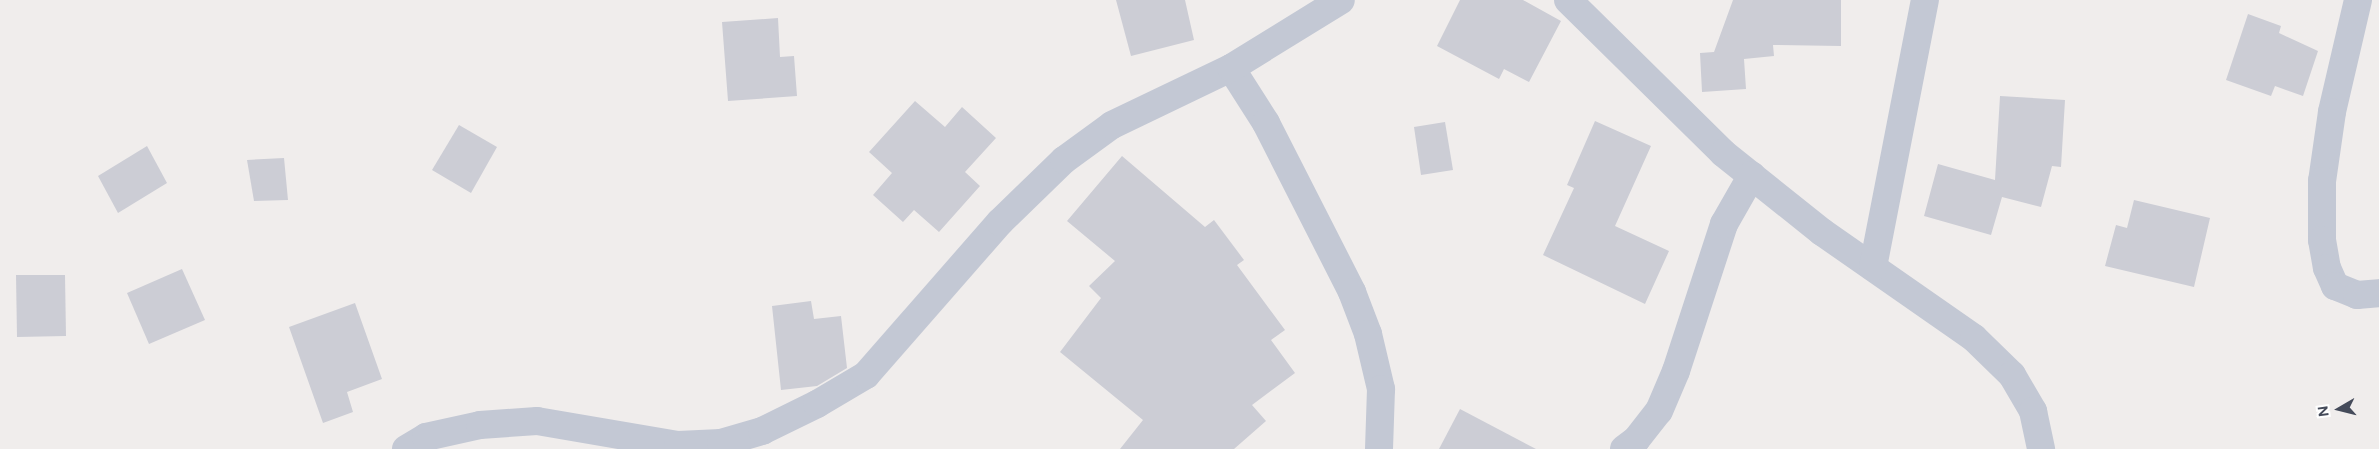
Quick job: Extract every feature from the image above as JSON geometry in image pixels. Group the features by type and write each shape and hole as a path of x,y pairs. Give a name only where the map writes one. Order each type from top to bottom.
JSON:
{"street":[{"path":"406,449 426,437 480,425 537,421 678,445 721,443 762,431 817,404 866,375 1000,222 1064,160 1112,125 1230,68 1341,0"},
{"path":"1568,0 1723,153 1873,267 1974,338 2012,375 2033,411 2041,449"},
{"path":"1873,267 1926,0"},
{"path":"2358,0 2332,112 2322,181 2322,240 2327,268 2335,286 2358,295 2379,293"},
{"path":"1230,68 1266,123 1352,292 1368,334 1380,389 1379,449"},
{"path":"1624,449 1636,440 1659,411 1676,371 1724,224 1752,175"}],"building":[{"path":"1116,0 1185,0 1194,40 1131,56"},
{"path":"1460,0 1523,0 1561,21 1529,82 1504,69 1499,79 1437,46"},
{"path":"1733,0 1841,0 1841,46 1773,45 1774,56 1744,59 1746,89 1702,92 1700,53 1714,52"},
{"path":"2248,14 2281,26 2279,33 2318,51 2303,96 2275,86 2271,96 2226,80"},
{"path":"778,18 780,57 794,56 797,96 728,101 722,22"},
{"path":"2000,96 2065,100 2061,167 2052,166 2041,207 2002,197 1991,235 1924,216 1938,164 1995,180"},
{"path":"915,101 945,127 962,107 996,138 965,172 980,186 939,232 914,210 903,222 873,195 892,173 869,152"},
{"path":"1595,121 1651,146 1615,226 1669,251 1645,304 1543,255 1574,188 1567,185"},
{"path":"1445,122 1453,170 1421,175 1414,127"},
{"path":"459,125 497,147 471,193 432,170"},
{"path":"147,146 167,183 118,213 98,176"},
{"path":"1122,156 1205,227 1214,220 1244,260 1237,265 1285,330 1271,340 1295,373 1252,405 1266,421 1234,449 1120,449 1143,420 1060,352 1101,298 1089,286 1115,261 1067,221"},
{"path":"284,158 288,200 254,201 247,160"},
{"path":"2134,200 2210,218 2194,287 2105,266 2116,225 2127,228"},
{"path":"182,269 205,320 149,344 127,293"},
{"path":"16,275 65,275 66,336 17,337"},
{"path":"811,301 814,319 841,316 847,368 817,386 781,390 772,306"},
{"path":"355,303 382,379 347,392 353,412 323,423 289,327"},
{"path":"1460,409 1536,449 1439,449"}]}
